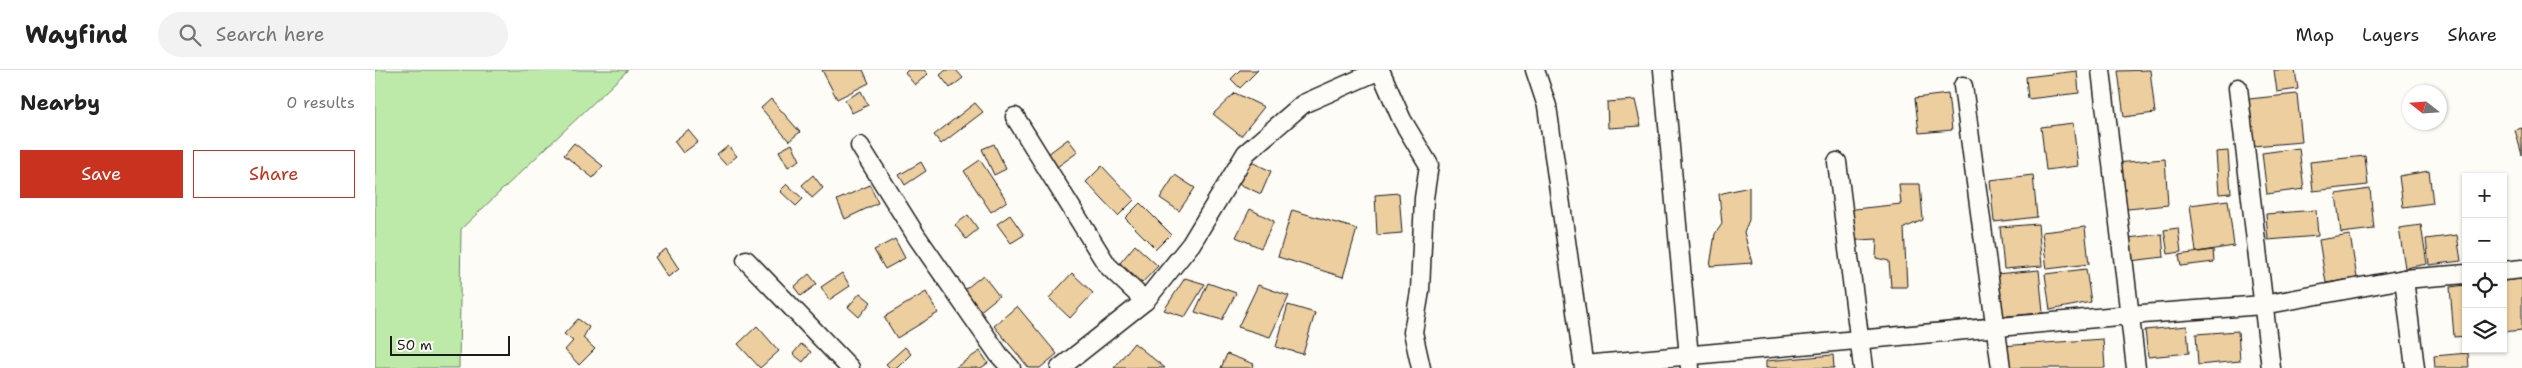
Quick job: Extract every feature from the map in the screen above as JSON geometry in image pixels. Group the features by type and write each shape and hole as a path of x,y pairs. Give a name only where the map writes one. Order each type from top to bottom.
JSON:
{"street":[{"path":"1060,368 1145,301 1191,244 1246,153 1303,104 1380,70 1402,120 1429,165 1424,198 1420,291 1413,332 1421,368"},
{"path":"1535,70 1547,106 1584,367 1689,362 1860,340 2129,315 2263,306 2404,279 2462,274"},
{"path":"1663,70 1689,362"},
{"path":"2101,70 2136,368"},
{"path":"1963,86 2001,368"},
{"path":"2238,88 2271,368"},
{"path":"1015,117 1107,264 1145,301"},
{"path":"860,146 917,237 999,355 1011,368"},
{"path":"1837,162 1863,368"},
{"path":"746,260 849,368"},
{"path":"2507,271 2522,269"},
{"path":"2404,279 2415,368"}],"green space":[{"path":"375,70 628,70 461,229 459,368 375,368"}],"building":[{"path":"822,70 863,70 869,83 837,99"},
{"path":"908,70 924,70 928,74 915,85 905,73"},
{"path":"946,70 956,70 963,78 950,88 940,75"},
{"path":"1240,70 1258,70 1240,88 1231,79"},
{"path":"2150,70 2155,113 2124,117 2118,71"},
{"path":"2274,70 2295,70 2298,89 2277,92"},
{"path":"2077,71 2079,93 2028,99 2026,77"},
{"path":"861,91 868,105 852,113 845,100"},
{"path":"1235,93 1264,107 1241,136 1213,114"},
{"path":"1948,94 1952,130 1919,133 1915,98"},
{"path":"2297,94 2302,142 2253,146 2249,99"},
{"path":"771,99 800,132 789,141 761,108"},
{"path":"1635,100 1641,126 1608,128 1607,102"},
{"path":"975,103 983,112 941,144 934,135"},
{"path":"2073,123 2078,166 2046,170 2041,127"},
{"path":"2522,128 2522,155 2515,130"},
{"path":"688,130 698,142 683,153 674,141"},
{"path":"1068,139 1078,152 1057,167 1048,154"},
{"path":"574,143 603,166 593,178 564,155"},
{"path":"792,144 800,160 788,167 779,151"},
{"path":"994,144 1006,169 994,175 982,149"},
{"path":"728,146 737,156 726,165 717,155"},
{"path":"2299,148 2304,189 2267,194 2262,153"},
{"path":"2228,151 2231,193 2219,194 2216,152"},
{"path":"2365,156 2368,185 2313,191 2310,162"},
{"path":"2165,159 2168,205 2118,210 2115,163"},
{"path":"980,160 1007,201 991,212 964,171"},
{"path":"1247,160 1271,171 1261,194 1237,183"},
{"path":"921,162 926,171 905,185 899,175"},
{"path":"1102,166 1134,200 1118,216 1086,182"},
{"path":"2429,171 2433,203 2403,207 2399,176"},
{"path":"813,175 823,188 812,198 802,185"},
{"path":"1175,175 1195,188 1179,211 1160,198"},
{"path":"2033,175 2037,217 1994,222 1990,180"},
{"path":"787,184 803,199 796,206 780,191"},
{"path":"1899,184 1920,184 1923,220 1904,228 1907,287 1891,287 1889,261 1876,258 1877,239 1842,241 1841,218 1855,209 1901,204"},
{"path":"870,185 878,203 845,219 837,200"},
{"path":"1749,187 1749,220 1744,232 1752,263 1710,266 1715,234 1722,224 1719,194"},
{"path":"2370,189 2374,229 2341,233 2336,194"},
{"path":"1399,193 1402,233 1377,235 1375,195"},
{"path":"2228,200 2234,246 2196,252 2190,205"},
{"path":"1140,203 1171,234 1156,249 1125,218"},
{"path":"1250,209 1274,221 1261,248 1236,237"},
{"path":"1292,210 1357,229 1343,277 1278,257"},
{"path":"2316,210 2318,236 2268,240 2266,214"},
{"path":"968,215 978,229 966,239 955,225"},
{"path":"1010,215 1024,235 1011,243 997,224"},
{"path":"2038,224 2042,266 2004,269 2000,227"},
{"path":"2421,225 2427,264 2405,268 2399,228"},
{"path":"2085,227 2089,264 2047,269 2042,232"},
{"path":"2178,228 2181,252 2168,254 2164,230"},
{"path":"2162,234 2164,257 2130,261 2128,238"},
{"path":"2350,235 2357,278 2326,283 2319,240"},
{"path":"2457,235 2461,261 2429,265 2426,239"},
{"path":"895,239 905,258 885,269 874,250"},
{"path":"1135,245 1158,266 1142,283 1120,263"},
{"path":"666,249 679,269 668,277 655,257"},
{"path":"2213,250 2214,262 2181,266 2179,255"},
{"path":"2086,269 2091,302 2050,310 2045,274"},
{"path":"2039,270 2043,313 1989,318 1985,275"},
{"path":"842,273 850,286 829,300 821,287"},
{"path":"1072,273 1093,293 1070,318 1049,298"},
{"path":"809,274 817,284 801,296 794,287"},
{"path":"983,275 999,296 978,313 962,292"},
{"path":"1185,278 1205,284 1185,317 1164,310"},
{"path":"2522,279 2522,330 2507,332 2507,281"},
{"path":"1208,283 1236,293 1222,320 1195,312"},
{"path":"1258,285 1289,296 1270,337 1238,327"},
{"path":"2462,286 2462,336 2454,337 2450,287"},
{"path":"926,292 938,313 897,338 884,317"},
{"path":"860,293 871,302 859,317 848,307"},
{"path":"1288,305 1315,313 1303,354 1276,347"},
{"path":"1017,306 1057,354 1040,368 1029,368 994,326"},
{"path":"578,319 589,327 583,338 595,349 579,365 565,350 573,341 564,334"},
{"path":"757,326 779,351 760,368 738,344"},
{"path":"2187,326 2189,353 2148,357 2145,330"},
{"path":"2238,331 2240,361 2198,365 2196,334"},
{"path":"2103,339 2105,368 2002,368 2001,346"},
{"path":"1134,343 1165,368 1114,368"},
{"path":"801,344 811,352 803,362 793,354"},
{"path":"905,347 911,354 897,368 890,368 886,364"},
{"path":"980,351 988,363 981,368 955,368"},
{"path":"2468,353 2469,368 2435,368 2434,356"},
{"path":"1227,354 1254,364 1252,368 1221,368"},
{"path":"1833,355 1834,368 1766,368 1766,361"}]}
